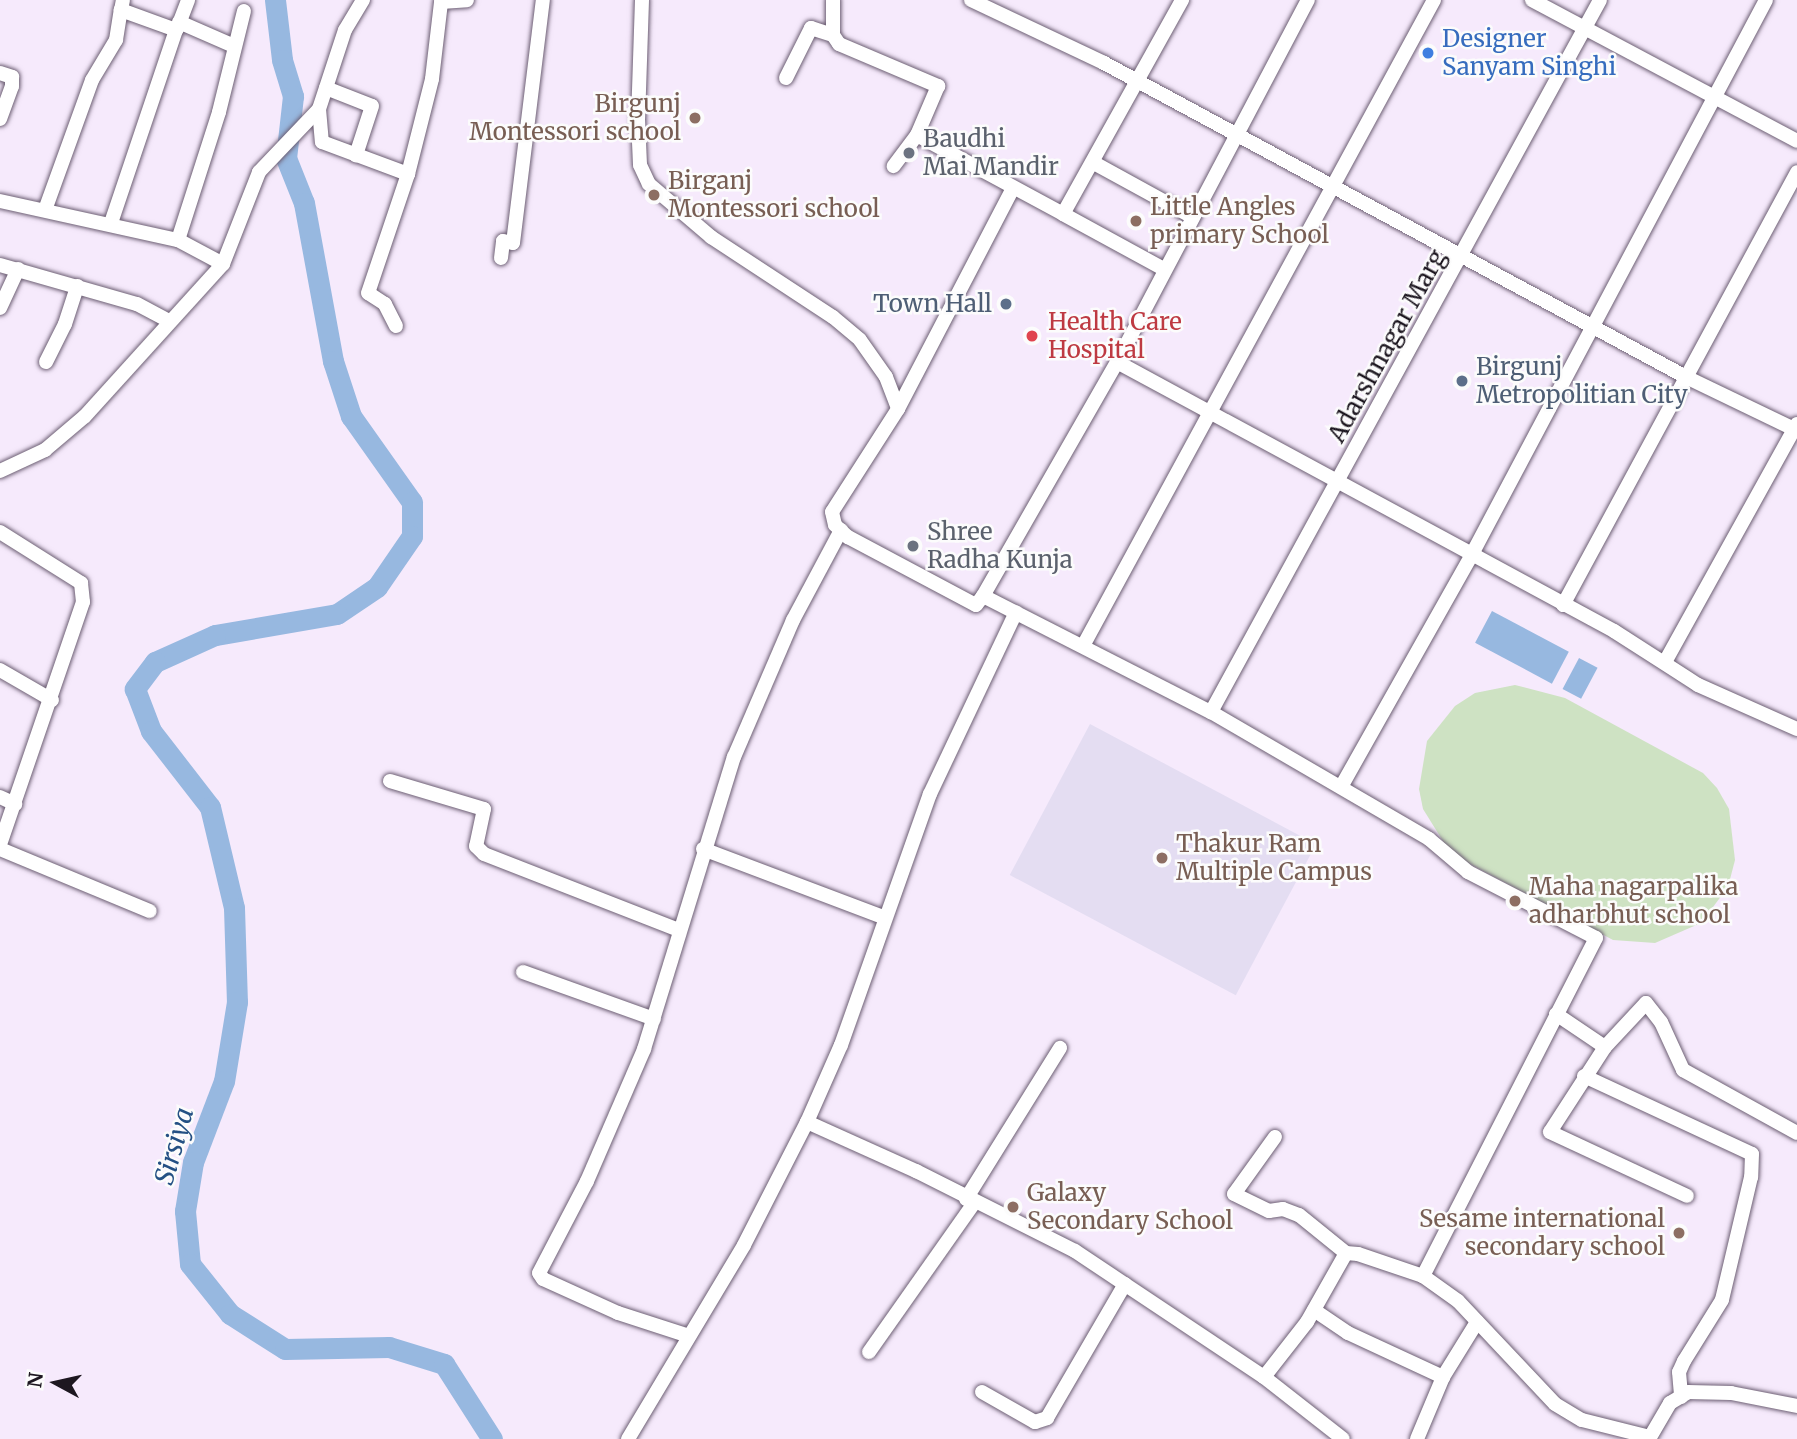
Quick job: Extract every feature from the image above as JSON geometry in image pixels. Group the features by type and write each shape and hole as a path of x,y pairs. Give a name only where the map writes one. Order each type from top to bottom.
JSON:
{"street":[{"path":"111,223 188,0"},
{"path":"0,471 45,450 85,416 223,264 265,165 316,113 345,30 363,0"},
{"path":"396,326 385,304 368,293 408,174 432,79 441,2 467,0"},
{"path":"501,258 503,241 513,243 543,0"},
{"path":"642,0 638,119 640,165 649,184 710,237 833,317 860,340 886,377 898,409"},
{"path":"832,0 833,35"},
{"path":"971,0 1138,81 1686,377 1796,427 1665,662"},
{"path":"1063,214 1094,163 1182,0"},
{"path":"1012,190 898,409 832,512 841,530 976,605 1116,362 1191,216 1308,0"},
{"path":"1083,646 1434,0"},
{"path":"1532,0 1797,141"},
{"name":"Adarshnagar Marg","path":"1211,712 1600,0"},
{"path":"1341,787 1471,556 1712,96 1766,0"},
{"path":"45,210 92,79 116,40 122,5 234,46"},
{"path":"178,240 219,112 244,11"},
{"path":"786,78 811,28 833,35 866,59 938,86 917,135 894,166"},
{"path":"0,73 12,77 12,86 0,119"},
{"path":"326,88 372,106 356,155"},
{"path":"316,113 322,142 408,174"},
{"path":"917,135 1012,190 1063,214 1164,269"},
{"path":"1094,163 1191,216"},
{"path":"1563,605 1797,172"},
{"path":"0,201 111,223 178,240 223,264"},
{"path":"0,265 137,304 169,321"},
{"path":"0,307 18,270"},
{"path":"46,362 65,324 77,286"},
{"path":"1116,362 1563,605 1665,662 1698,685 1797,729"},
{"path":"689,1336 618,1313 543,1279 539,1273 587,1181 654,1019 678,930 734,757 793,620 841,530"},
{"path":"0,532 81,583 83,602 0,847 150,911"},
{"path":"983,596 1211,712 1429,839 1468,872 1596,938 1423,1276"},
{"path":"628,1439 744,1245 807,1122 841,1045 884,917 930,794 1016,612"},
{"path":"0,670 52,700"},
{"path":"390,781 484,809 476,846 484,854 678,930"},
{"path":"0,797 15,804"},
{"path":"703,849 884,917"},
{"path":"523,972 654,1019"},
{"path":"1687,1196 1550,1132 1605,1047 1646,1003 1661,1022 1683,1070 1797,1133"},
{"path":"1556,1014 1605,1047"},
{"path":"870,1352 970,1201 1060,1048"},
{"path":"1584,1076 1752,1154 1751,1177 1722,1300 1679,1372 1681,1397"},
{"path":"807,1122 916,1171 970,1201 1075,1251 1264,1377 1343,1439"},
{"path":"1275,1137 1234,1194 1269,1212 1283,1209 1299,1215 1346,1253 1423,1276 1458,1301 1555,1404 1581,1420 1649,1438 1670,1403 1688,1392 1731,1393 1797,1406"},
{"path":"1264,1377 1314,1310 1346,1253"},
{"path":"982,1392 1035,1422 1047,1418 1125,1284"},
{"path":"1314,1310 1348,1333 1443,1377"},
{"path":"1417,1439 1443,1377 1477,1322"}],"shaded area":[{"name":"Thakur Ram Multiple Campus","path":"1090,724 1316,844 1236,995 1010,875"}],"green space":[{"path":"1515,685 1565,698 1703,773 1717,788 1729,809 1735,860 1728,887 1701,923 1655,943 1613,940 1451,854 1423,809 1419,789 1427,741 1455,706 1475,693"}],"water":[{"path":"1492,611 1569,652 1552,684 1475,643"},
{"path":"1579,658 1598,668 1581,699 1563,689"}],"waterway":[{"name":"Sirsiya","path":"275,0 282,60 293,96 286,158 304,203 333,361 351,416 412,502 412,536 377,587 337,614 215,635 155,662 135,689 151,731 210,807 234,908 237,1002 224,1081 193,1162 185,1211 190,1264 230,1314 285,1349 389,1347 444,1364 492,1439"}],"place":[{"name":"Designer Sanyam Singhi","path":"1428,53"},
{"name":"Birgunj Montessori school","path":"695,118"},
{"name":"Baudhi Mai Mandir","path":"909,153"},
{"name":"Birganj Montessori school","path":"654,195"},
{"name":"Little Angles primary School","path":"1136,221"},
{"name":"Town Hall","path":"1006,304"},
{"name":"Health Care Hospital","path":"1032,336"},
{"name":"Birgunj Metropolitian City","path":"1462,381"},
{"name":"Shree Radha Kunja","path":"913,546"},
{"name":"Thakur Ram Multiple Campus","path":"1162,858"},
{"name":"Maha nagarpalika adharbhut school","path":"1515,901"},
{"name":"Galaxy Secondary School","path":"1013,1207"},
{"name":"Sesame international secondary school","path":"1679,1233"}]}
